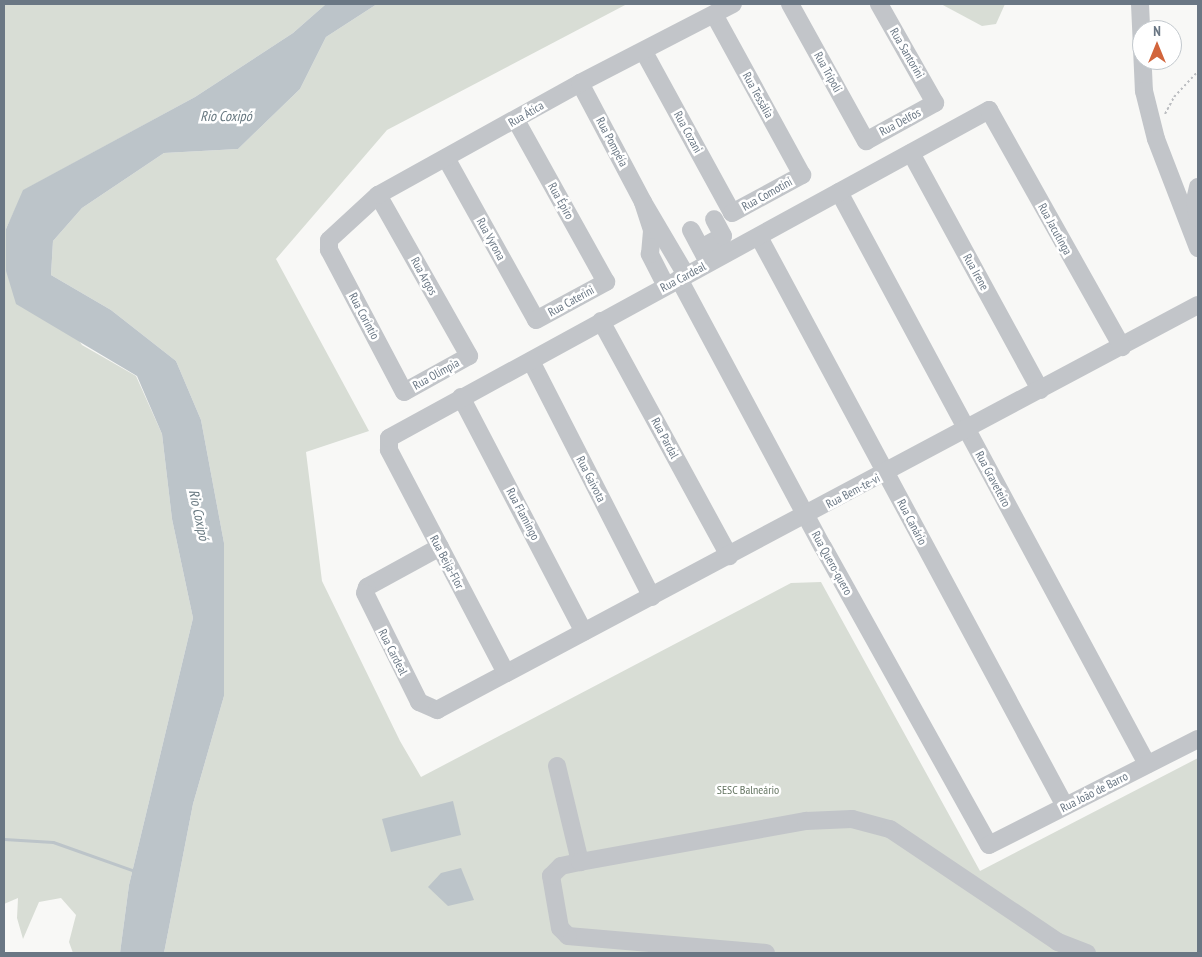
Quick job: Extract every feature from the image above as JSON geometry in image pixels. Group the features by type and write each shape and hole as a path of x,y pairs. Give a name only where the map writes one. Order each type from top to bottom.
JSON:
{"street":[{"name":"Rua Ática","path":"329,240 378,195 580,83 644,52 732,4"},
{"name":"Rua Trípoli","path":"790,4 866,141"},
{"name":"Rua Santorini","path":"879,4 935,103"},
{"path":"1140,4 1139,33 1144,91 1156,139 1198,248"},
{"name":"Rua Tessália","path":"714,14 802,175"},
{"name":"Rua Cozani","path":"644,52 732,213"},
{"name":"Rua Pompéia","path":"580,83 643,202 656,235 650,254 679,279"},
{"name":"Rua Delfos","path":"866,141 935,103"},
{"name":"Rua Cardeal","path":"389,450 389,438 394,432 530,361 679,279 705,255 759,237 989,110"},
{"name":"Rua Jacutinga","path":"989,110 1122,347"},
{"name":"Rua Épiro","path":"516,120 606,282"},
{"name":"Rua Irene","path":"911,153 1040,390"},
{"name":"Rua Vyrona","path":"446,158 536,320"},
{"name":"Rua Comotini","path":"732,213 802,175"},
{"path":"1198,188 1195,200 1198,218"},
{"name":"Rua Graveteiro","path":"840,192 1147,764"},
{"name":"Rua Argos","path":"378,195 469,356"},
{"path":"691,230 705,255 723,236 714,219"},
{"name":"Rua Pompéia","path":"656,235 673,240 679,279"},
{"name":"Rua Canário","path":"759,237 1065,806"},
{"name":"Rua Corintio","path":"329,240 330,250 404,392"},
{"name":"Rua Quero-quero","path":"679,279 806,516 989,845"},
{"name":"Rua Caterini","path":"536,320 606,282"},
{"name":"Rua Bem-te-vi","path":"506,673 806,516 1198,305"},
{"name":"Rua Pardal","path":"601,321 729,556"},
{"name":"Rua Olimpia","path":"404,392 469,356"},
{"name":"Rua Gaivota","path":"530,361 652,597"},
{"name":"Rua Flamingo","path":"461,397 584,632"},
{"name":"Rua Beija-Flor","path":"389,450 506,673"},
{"name":"Rua Cardeal","path":"440,547 367,587 365,593 419,702 428,709 447,707 506,673"},
{"name":"Rua João de Barro","path":"989,845 1198,738"},
{"path":"557,766 580,862"},
{"path":"766,953 568,936 560,928 551,876 561,866 580,862 806,821 852,819 890,829 1058,942 1087,953"}],"path":[{"path":"1164,118 1174,97 1198,71"}],"green space":[{"path":"4,4 326,4 293,33 195,97 24,190 6,229 82,345 136,376 162,434 172,519 193,618 129,885 120,953 73,953 69,942 76,915 61,898 39,902 23,939 17,918 18,898 4,904"},
{"name":"SESC Balneário","path":"377,4 627,4 387,130 276,259 369,431 306,452 322,581 400,741 421,777 791,583 821,582 980,871 1198,758 1198,953 164,953 193,804 224,696 224,543 201,420 176,361 111,310 51,275 53,241 82,208 164,153 238,149 300,89 326,37"},
{"path":"941,4 1005,4 996,24 982,26"}],"water":[{"name":"Rio Coxipó","path":"326,4 377,4 326,37 300,89 238,149 164,153 82,208 53,241 51,275 111,310 176,361 201,420 224,543 224,696 193,804 164,953 120,953 129,885 193,618 172,519 162,434 137,376 16,304 6,271 6,229 23,190 195,97 293,33"},
{"path":"453,801 461,835 391,852 382,819"},
{"path":"461,868 474,900 448,906 428,887 441,873"}],"waterway":[{"path":"4,839 53,842 135,871"}]}
